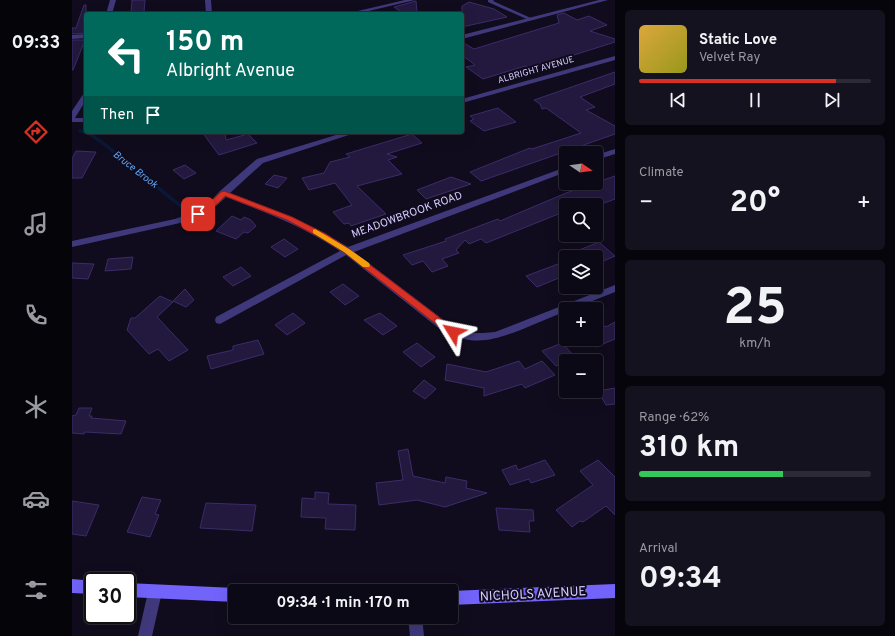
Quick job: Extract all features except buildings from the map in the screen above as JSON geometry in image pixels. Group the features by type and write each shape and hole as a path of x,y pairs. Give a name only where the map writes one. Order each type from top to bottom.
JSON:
{"main road":[{"path":"72,586 84,587"},
{"path":"136,591 228,595"},
{"name":"NICHOLS AVENUE","path":"458,598 615,591"}],"street":[{"path":"109,12 112,0"},
{"path":"208,0 209,12"},
{"path":"357,12 412,0"},
{"path":"464,36 605,0"},
{"path":"72,37 84,36"},
{"name":"ALBRIGHT AVENUE","path":"464,100 615,58"},
{"path":"84,97 72,118 84,120"},
{"path":"72,244 188,218 205,210 260,162 348,134"},
{"path":"603,155 615,151"},
{"name":"MEADOWBROOK ROAD","path":"220,320 347,250 559,172"},
{"path":"224,193 290,218 324,236 347,250 445,327 453,332 469,337 479,338 497,335 615,288"},
{"path":"145,636 155,592"},
{"path":"416,624 417,636"}],"lane":[{"path":"489,0 531,19"}],"waterway":[{"name":"Bruce Brook","path":"80,131 84,132"},
{"name":"Bruce Brook","path":"90,134 183,208"}],"slow traffic":[{"path":"315,231 347,250 366,265"}],"route":[{"path":"198,214 211,206 224,193 290,218 347,250 453,332"}]}
